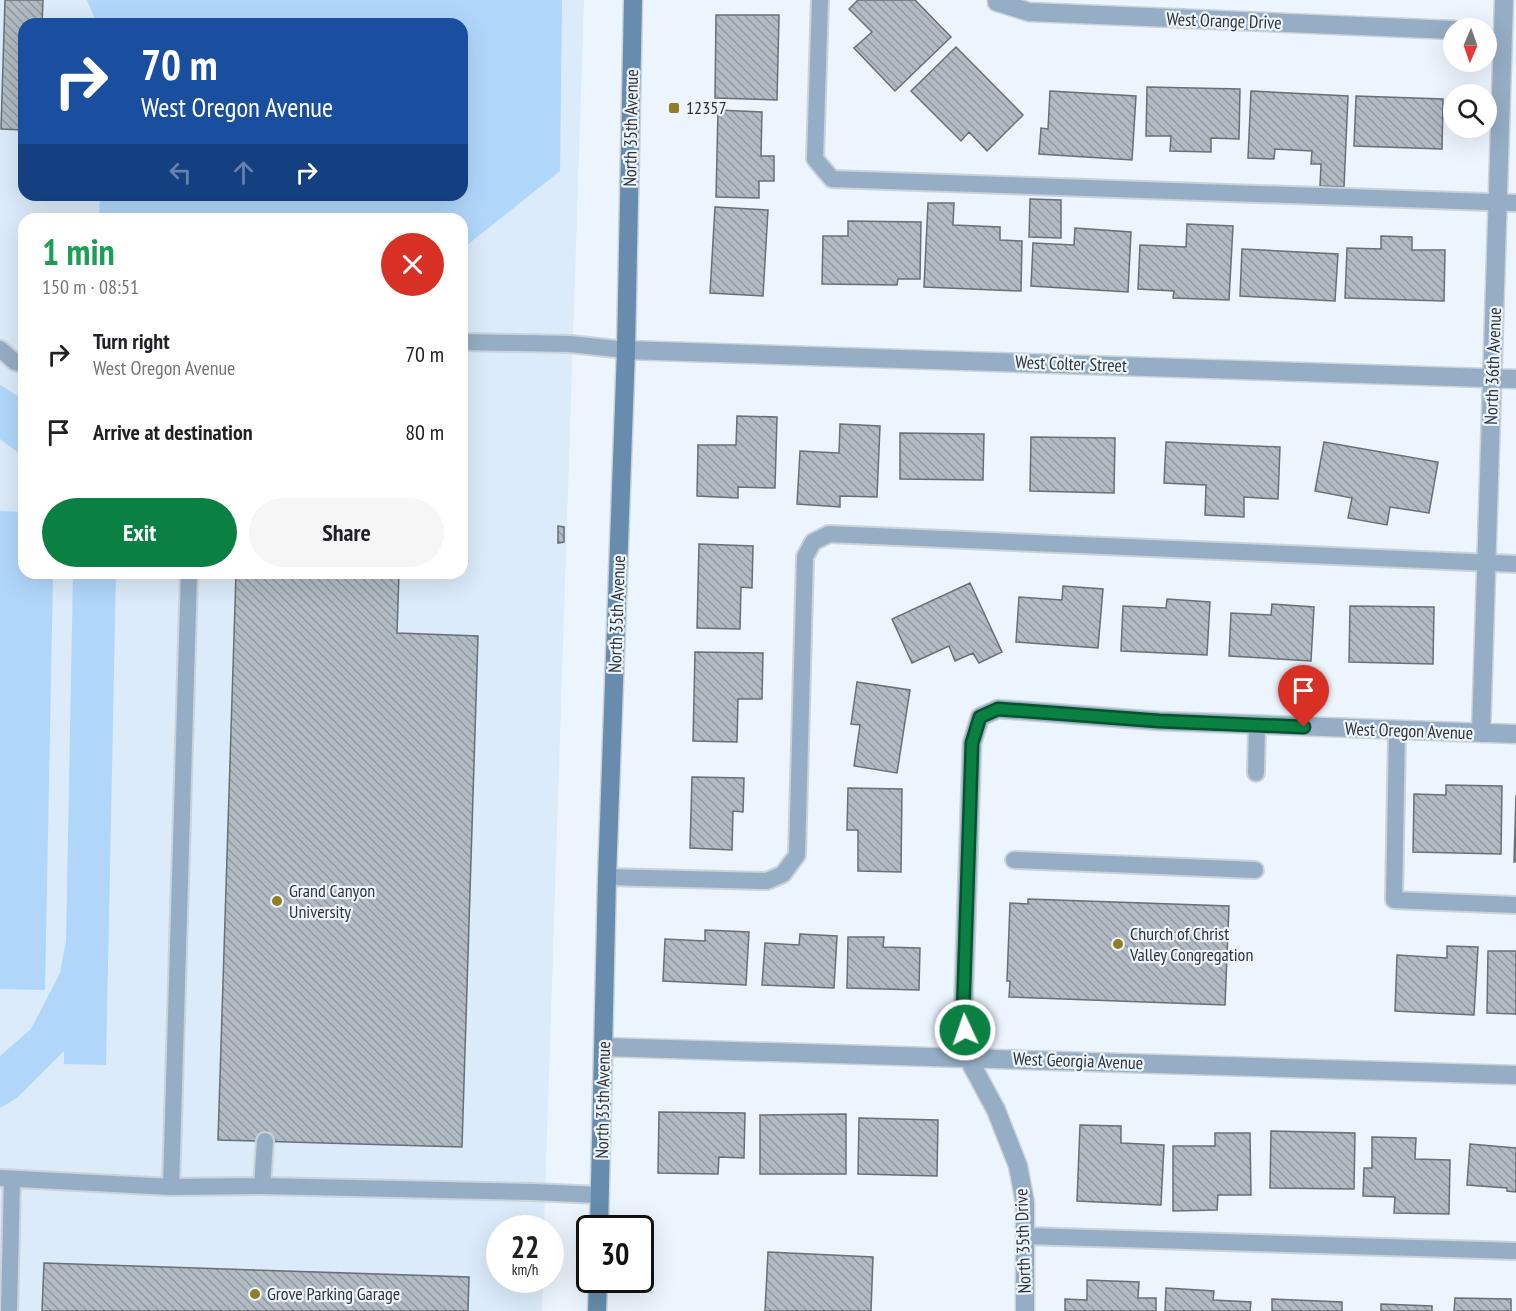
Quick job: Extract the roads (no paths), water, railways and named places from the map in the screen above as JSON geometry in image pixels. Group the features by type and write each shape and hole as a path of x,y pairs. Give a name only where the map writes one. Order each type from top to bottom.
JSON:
{"main road":[{"name":"North 35th Avenue","path":"599,1215 607,877 626,351 633,0"},
{"path":"597,1311 598,1293"}],"street":[{"name":"North 36th Avenue","path":"1481,733 1492,378 1507,203 1502,29 1504,0"},
{"name":"West Orange Drive","path":"997,1 1029,12 1443,30"},
{"name":"West Colter Street","path":"626,351 1516,379"},
{"name":"West Oregon Avenue","path":"980,717 998,709 1159,721 1516,734"},
{"name":"North 35th Drive","path":"980,717 972,743 963,1016 968,1058 996,1110 1018,1166 1025,1203 1025,1311"},
{"name":"West Georgia Avenue","path":"604,1047 1516,1075"}],"lane":[{"path":"820,0 815,159 832,179 1507,203"},
{"path":"468,342 570,344 626,351"},
{"path":"0,349 18,363"},
{"path":"607,877 767,881 783,874 797,855 805,557 813,542 829,534 1516,564"},
{"path":"171,1187 189,579"},
{"path":"1256,773 1257,725"},
{"path":"1397,731 1394,900 1516,905"},
{"path":"1014,860 1255,870"},
{"path":"262,1186 265,1141"},
{"path":"9,1311 6,1179 171,1187 262,1186 600,1195"},
{"path":"1026,1236 1516,1251"}],"place":[{"name":"12357","path":"674,108"},
{"name":"Grand Canyon University","path":"277,901"},
{"name":"Church of Christ Valley Congregation","path":"1118,944"},
{"name":"Grove Parking Garage","path":"255,1294"}]}
